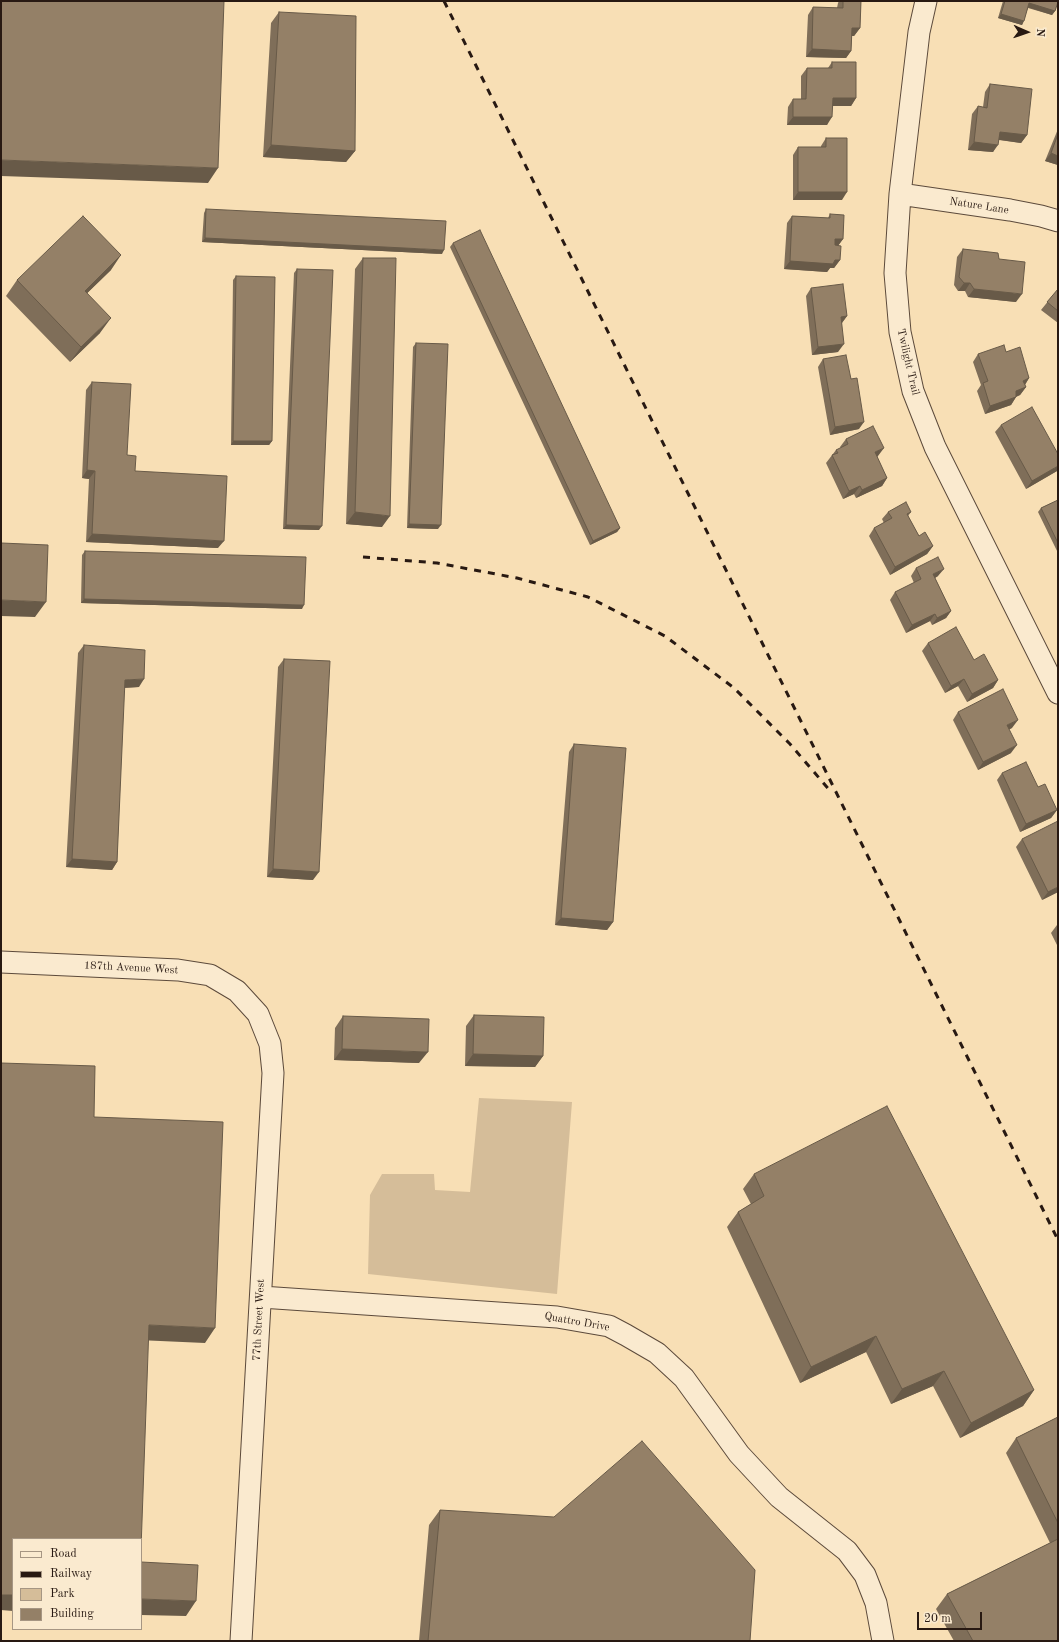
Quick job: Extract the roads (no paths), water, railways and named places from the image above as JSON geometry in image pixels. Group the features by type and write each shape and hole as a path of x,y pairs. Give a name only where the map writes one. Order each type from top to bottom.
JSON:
{"street":[{"name":"Twilight Trail","path":"926,1 919,32 900,194 895,273 900,332 913,391 935,447 1058,693"},
{"name":"Nature Lane","path":"900,194 1018,212 1058,221"},
{"name":"187th Avenue West","path":"1,962 178,970 210,975 237,992 250,1005"},
{"name":"77th Street West","path":"241,1641 273,1073 270,1044 258,1014 250,1005"},
{"name":"Quattro Drive","path":"261,1297 557,1317 609,1326 626,1335 657,1353 684,1378 744,1459 779,1497 846,1550 865,1575 876,1602 883,1641"}],"railway":[{"path":"444,1 1058,1240"},
{"path":"363,557 437,563 517,578 588,597 665,636 734,688 790,744 832,793"}]}
